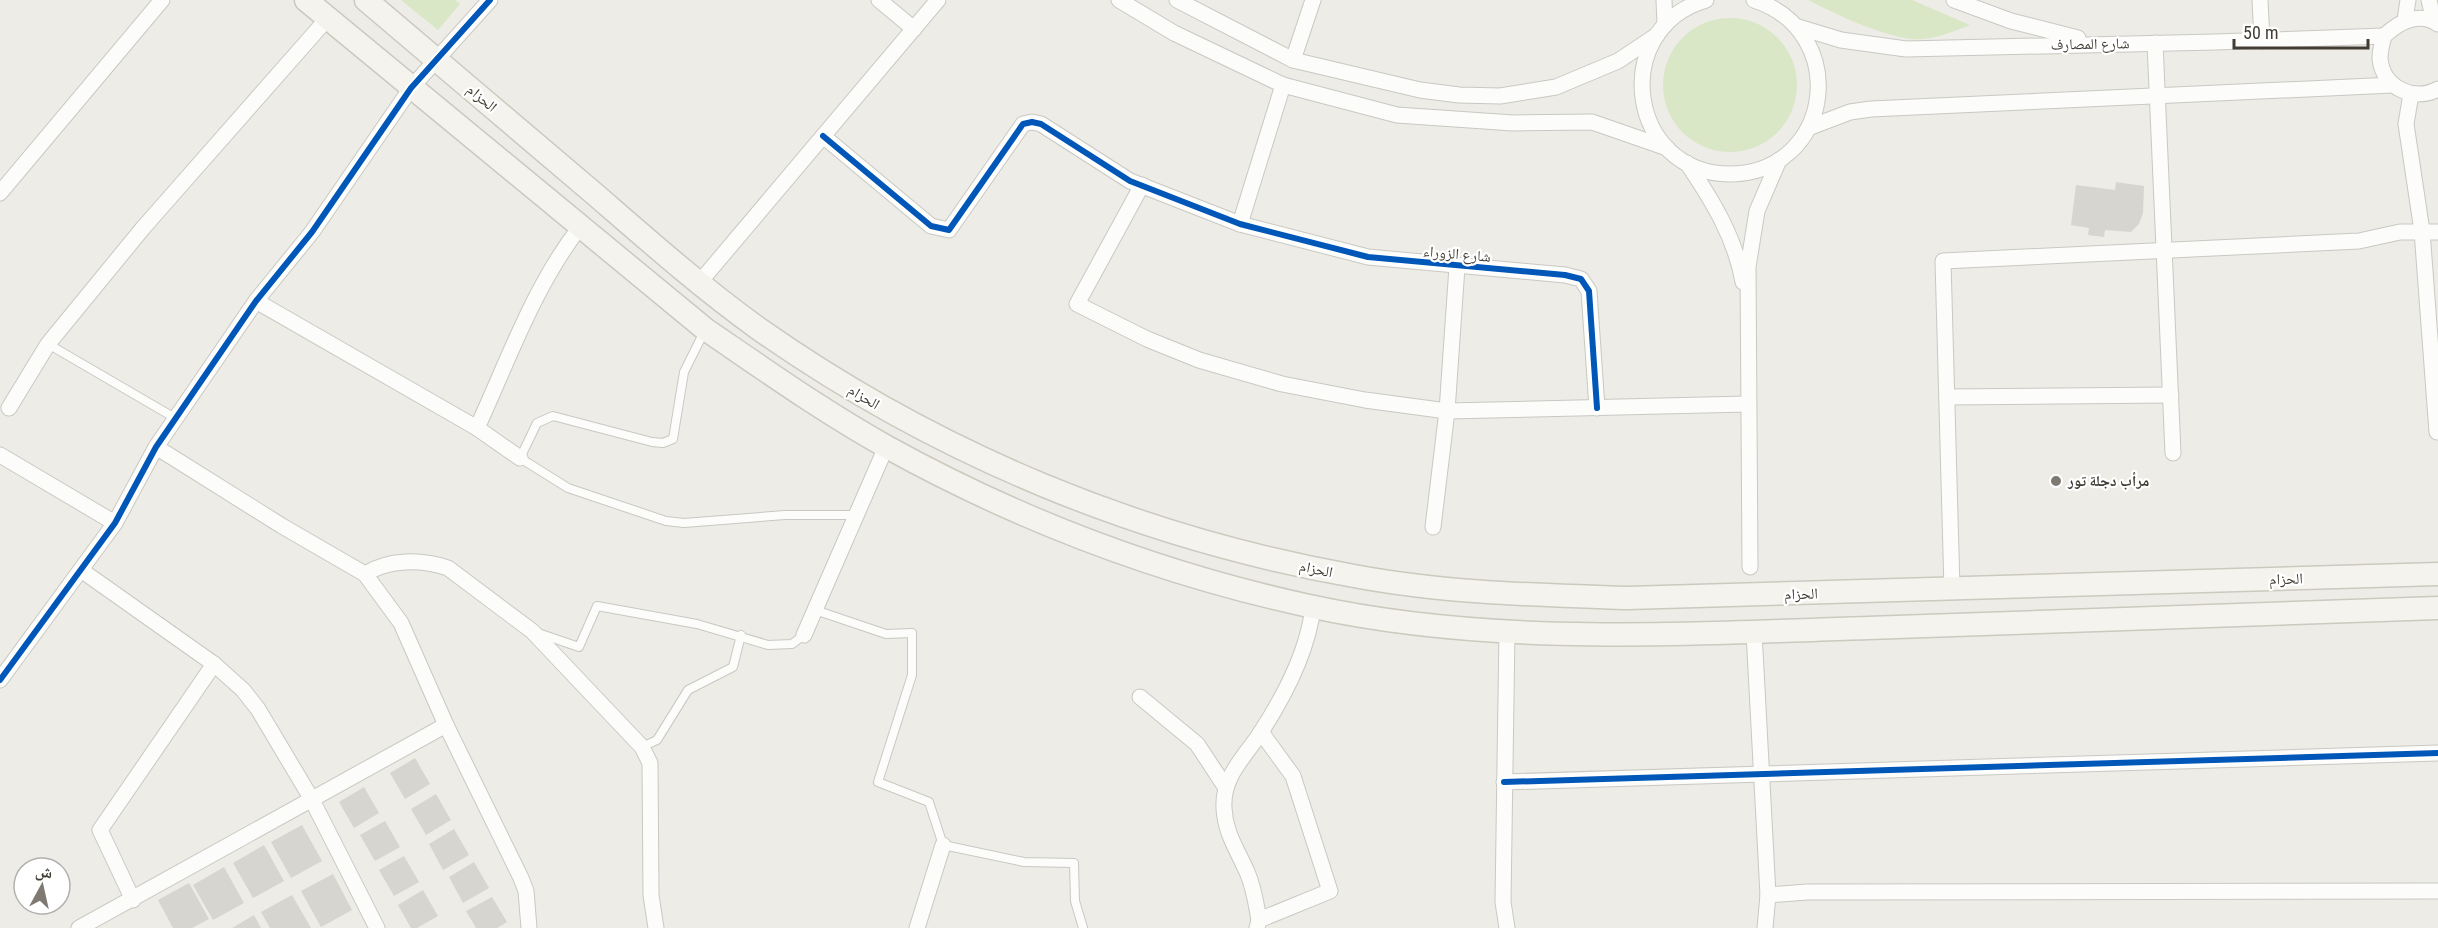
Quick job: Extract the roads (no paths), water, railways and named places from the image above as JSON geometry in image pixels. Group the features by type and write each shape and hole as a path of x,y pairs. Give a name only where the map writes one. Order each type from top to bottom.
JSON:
{"main road":[{"path":"306,0 705,329 774,377 886,447 1015,511 1129,555 1238,589 1313,607 1430,623 1507,630 1641,635 2438,608"},
{"name":"الحزام","path":"366,0 699,283 758,327 838,381 894,415 1077,501 1209,543 1358,577 1502,592 1639,598 2438,574"}],"street":[{"path":"0,193 162,0"},
{"path":"0,680 115,523 156,447 256,301 312,232 411,88 490,0"},
{"path":"879,0 914,29"},
{"path":"699,283 938,0"},
{"path":"1119,0 1174,33 1283,85 1397,115 1513,123 1592,122 1667,148 1686,162 1706,171 1738,174 1759,169 1779,160 1795,146 1808,128 1818,103 1819,76 1812,50 1798,27 1772,5 1754,0"},
{"path":"1177,0 1293,60 1420,90 1459,95 1500,96 1534,92 1577,80 1618,61 1661,30 1686,8 1706,0"},
{"path":"1293,60 1313,0"},
{"path":"1664,0 1661,30 1645,60 1642,93 1651,126 1667,148"},
{"path":"1954,0 2012,21 2096,43"},
{"path":"2260,0 2262,41"},
{"path":"2405,20 2408,0"},
{"path":"2429,0 2436,22"},
{"path":"2436,22 2420,18 2405,20 2384,36 2380,59 2386,77 2393,85 2411,94 2421,95 2438,89"},
{"path":"9,408 48,344 143,228 327,19"},
{"name":"شارع المصارف","path":"1798,27 1840,40 1906,49 2384,36"},
{"path":"2155,43 2166,251 2173,453"},
{"path":"1240,224 1283,85"},
{"path":"1808,128 1839,115 1871,109 2393,85"},
{"path":"2411,94 2406,124 2422,231 2437,432"},
{"name":"شارع الزوراء","path":"823,136 931,226 941,230 949,230 1023,124 1032,122 1142,185 1240,224 1368,257 1457,267 1565,275 1581,279 1589,291 1597,408"},
{"path":"1750,567 1746,299 1757,211 1779,160"},
{"path":"1686,162 1720,215 1740,267 1746,299"},
{"path":"1142,185 1077,304 1171,350 1272,381 1332,394 1447,411 1748,404"},
{"path":"477,429 529,315 567,244 580,227"},
{"path":"1952,589 1943,261 2359,241 2400,232 2438,232"},
{"path":"1433,527 1447,411 1457,267"},
{"path":"256,301 477,429 520,459"},
{"path":"1947,397 2172,395"},
{"path":"156,447 282,526 365,574 401,623 446,725 526,891 529,928"},
{"path":"804,635 886,447"},
{"path":"0,455 115,523"},
{"path":"365,574 378,566 398,562 431,563 448,568 532,631 642,747 650,763 651,895 656,928"},
{"path":"81,570 214,664 243,690 258,709 311,798 372,926"},
{"path":"1262,732 1293,776 1330,891 1258,924 1247,873 1228,837 1224,807 1226,788 1232,772 1262,732 1298,663 1310,629 1313,607"},
{"path":"1507,630 1503,902 1507,928"},
{"path":"1754,632 1768,895 1765,928"},
{"path":"133,900 100,830 214,664"},
{"path":"1140,697 1197,744 1226,788"},
{"path":"79,928 446,725"},
{"path":"1504,783 2438,753"},
{"path":"917,928 943,845"},
{"path":"1768,895 1808,892 2438,891"}],"lane":[{"path":"705,329 684,372 673,439 663,443 652,442 553,416 537,423 520,459 568,488 666,521 684,523 785,515 855,515"},
{"path":"48,344 176,418"},
{"path":"532,631 579,647 597,606 697,624 741,635 768,645 792,644 804,635"},
{"path":"814,610 886,634 912,633 912,675 878,782 930,802 943,845 1024,862 1074,863 1075,901 1083,928"},
{"path":"642,747 657,740 688,690 733,667 741,635"}],"place":[{"name":"مرأب دجلة تور","path":"2056,481"}]}
